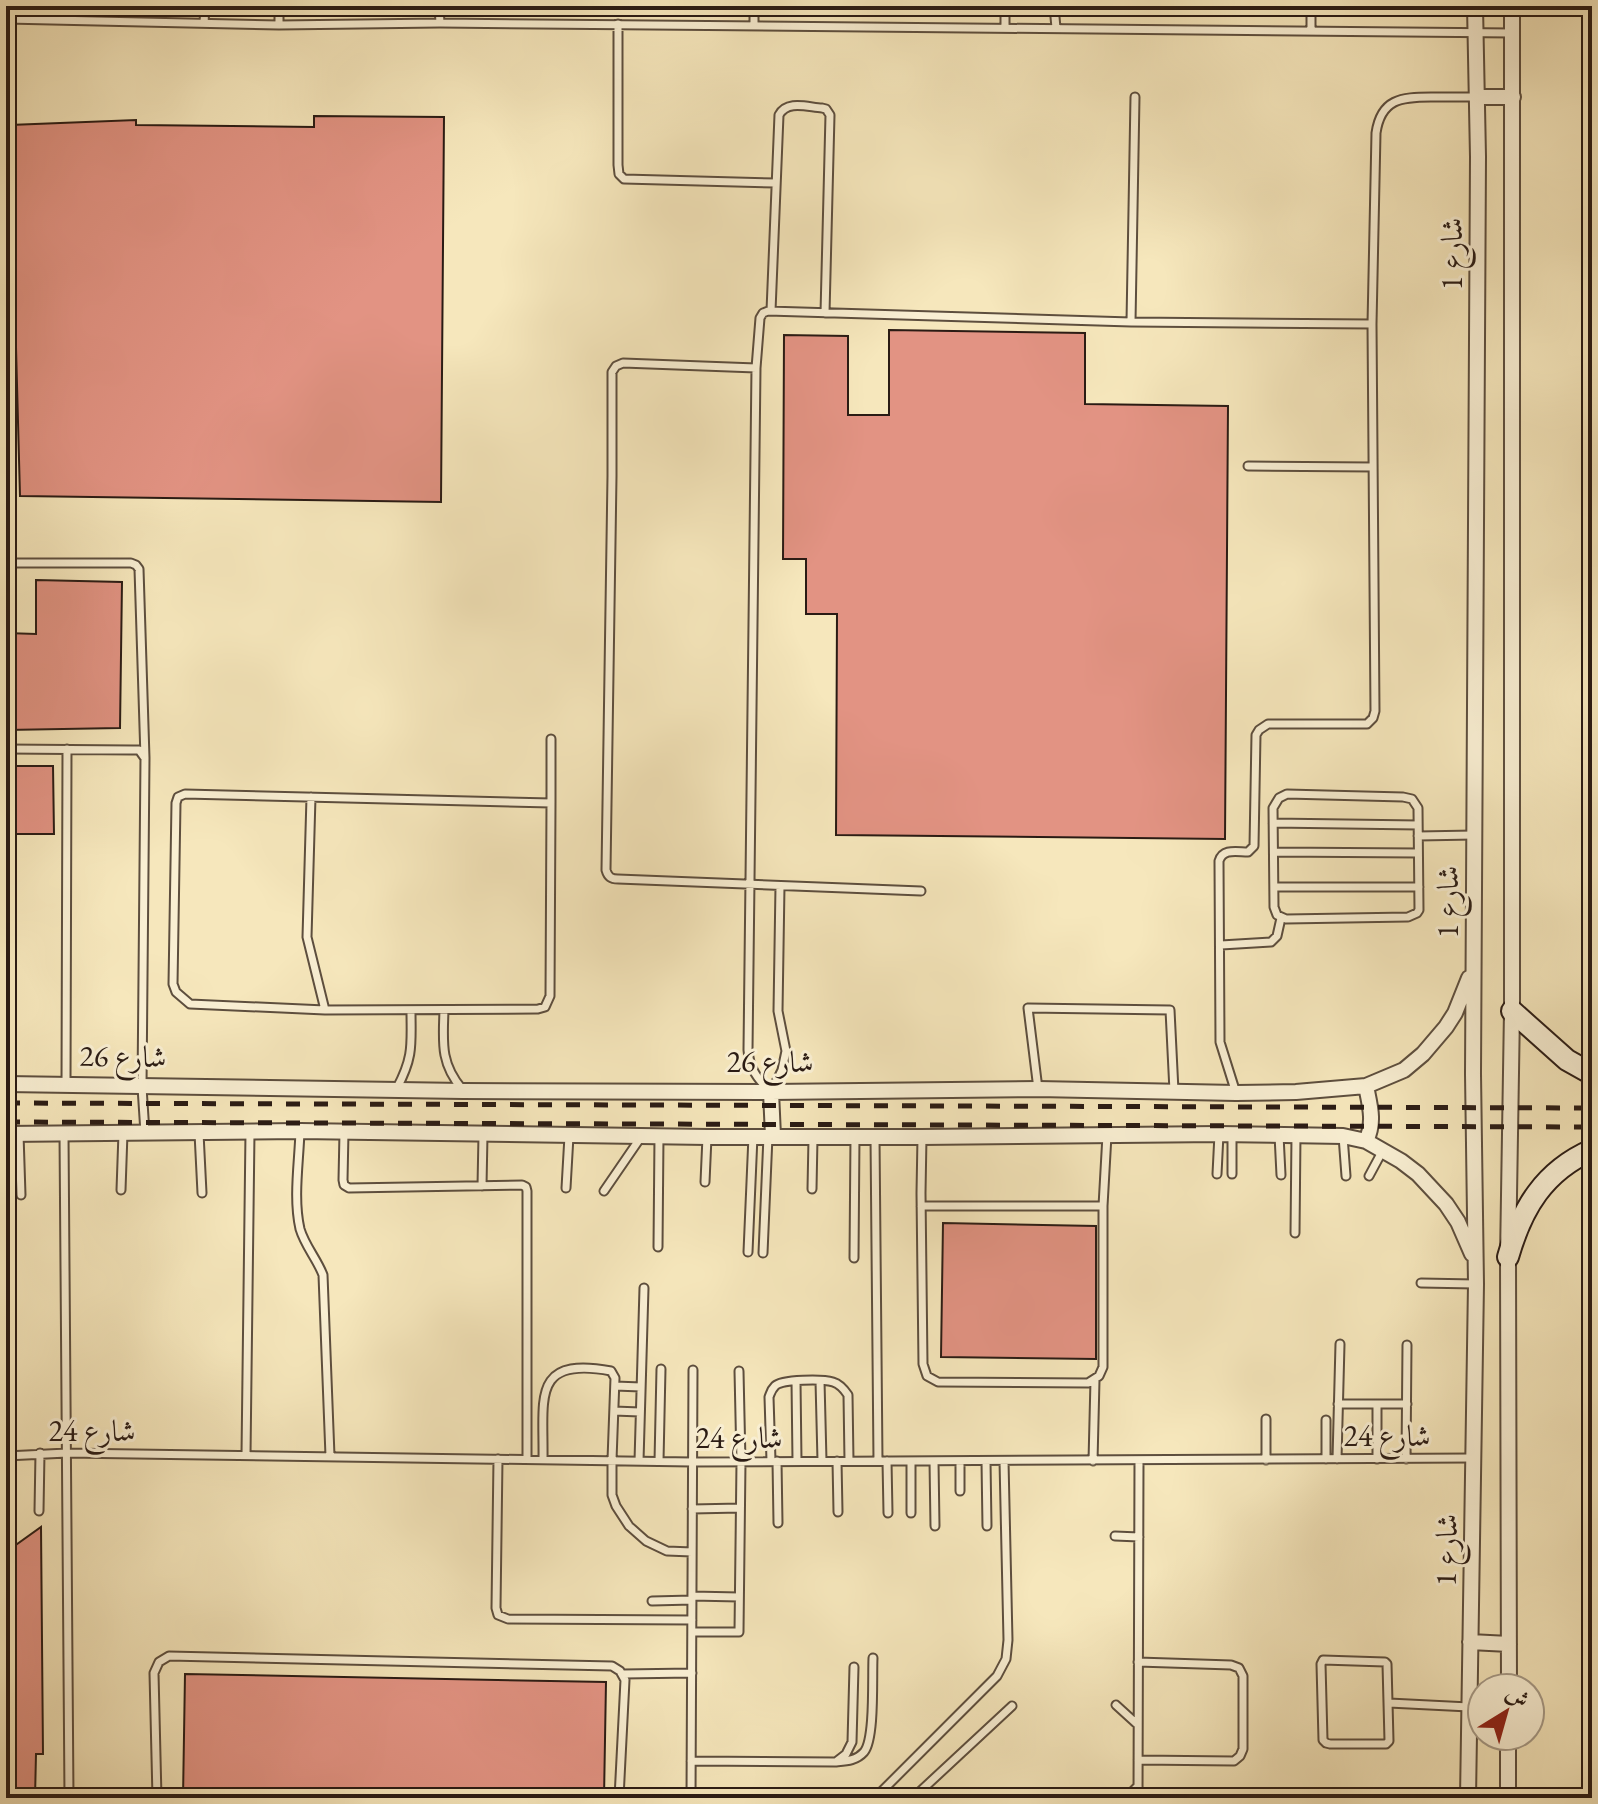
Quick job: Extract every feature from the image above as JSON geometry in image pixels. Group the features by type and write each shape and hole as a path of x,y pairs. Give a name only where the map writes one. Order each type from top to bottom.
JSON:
{"main road":[{"path":"1512,1011 1567,1060 1592,1074"},
{"path":"1508,1257 1525,1210 1539,1189 1567,1163 1592,1150"}],"street":[{"name":"شارع 1","path":"1470,1672 1476,1284 1473,966 1478,173 1475,6"},
{"name":"شارع 1","path":"1509,1672 1512,6"},
{"path":"1476,97 1513,97"},
{"name":"شارع 26","path":"6,1084 463,1091 1038,1089 1296,1092 1366,1086 1404,1070 1423,1054 1446,1027 1455,1013 1473,966"},
{"path":"1366,1086 1372,1119 1366,1141"},
{"path":"764,1136 771,1092"},
{"path":"12,1134 300,1131 707,1137 1343,1136 1366,1141 1383,1150 1433,1188 1458,1222 1474,1262"},
{"path":"1470,1642 1509,1644"},
{"name":"شارع 1","path":"1468,1798 1469,1752"},
{"path":"1508,1752 1508,1798"}],"lane":[{"path":"204,23 205,6"},
{"path":"279,6 279,25"},
{"path":"439,6 440,23"},
{"path":"754,6 754,26"},
{"path":"1005,6 1005,28"},
{"path":"1054,6 1056,28"},
{"path":"1311,6 1311,31"},
{"path":"6,19 279,25 618,24 1513,33"},
{"path":"618,24 619,174 624,179 776,183"},
{"path":"1131,322 1135,97"},
{"path":"1236,1093 1220,1042 1220,858 1226,852 1248,852 1255,842 1256,735 1268,724 1367,724 1375,711 1372,324 1378,121 1384,109 1407,97 1476,97"},
{"path":"771,311 779,115 789,106 826,109 830,115 825,313"},
{"path":"780,886 778,1011 786,1051 782,1070 771,1092 757,1077 749,1060 756,368 763,313 1372,324"},
{"path":"756,368 623,363 616,366 611,376 607,875 612,879 921,891"},
{"path":"1248,466 1373,467"},
{"path":"6,563 131,563 140,572 145,758 142,1087 145,1133"},
{"path":"551,739 551,803 550,996 545,1007 325,1010 190,1004 176,992 173,984 178,797 185,794 551,803"},
{"path":"6,749 139,750 145,758"},
{"path":"66,1085 67,749"},
{"path":"1287,794 1408,797 1417,805 1418,825 1419,910 1411,917 1281,918 1275,911 1275,802 1287,794"},
{"path":"311,797 307,937 325,1010"},
{"path":"1273,823 1418,825"},
{"path":"1418,836 1474,835"},
{"path":"1274,852 1418,853"},
{"path":"1274,887 1419,887"},
{"path":"1221,945 1271,942 1277,936 1281,918"},
{"path":"1038,1089 1028,1008 1170,1010 1174,1091"},
{"path":"396,1090 411,1055 411,1010"},
{"path":"444,1010 445,1060 453,1079 463,1091"},
{"path":"300,1131 297,1208 300,1230 323,1275 330,1456"},
{"path":"246,1455 250,1132"},
{"path":"344,1132 343,1180 349,1188 526,1187 527,1459"},
{"path":"121,1190 123,1133"},
{"path":"199,1133 202,1193"},
{"path":"12,1134 21,1195"},
{"path":"64,1134 69,1798"},
{"path":"1217,1174 1226,1134"},
{"path":"1226,1134 1232,1174"},
{"path":"482,1186 483,1135"},
{"path":"604,1191 642,1135"},
{"path":"922,1137 923,1364 927,1376 938,1382 1088,1383 1095,1380 1103,1367 1103,1206 1107,1135"},
{"path":"1279,1135 1281,1175"},
{"path":"1295,1233 1296,1135"},
{"path":"566,1188 569,1136"},
{"path":"658,1247 659,1136"},
{"path":"748,1252 764,1136"},
{"path":"763,1253 764,1136"},
{"path":"812,1189 813,1136"},
{"path":"854,1258 855,1136"},
{"path":"1343,1136 1346,1176"},
{"path":"705,1182 707,1137"},
{"path":"875,1137 878,1461"},
{"path":"1369,1176 1383,1150"},
{"path":"921,1206 1103,1206"},
{"path":"1421,1283 1476,1284"},
{"path":"639,1461 644,1288"},
{"path":"1337,1459 1340,1344"},
{"path":"1406,1459 1407,1345"},
{"path":"543,1459 544,1397 549,1382 569,1368 609,1370 615,1376 612,1495 616,1506 629,1526 646,1541 667,1551 692,1552"},
{"path":"659,1461 661,1369"},
{"path":"691,1798 693,1370"},
{"path":"692,1632 739,1632 739,1371"},
{"path":"1093,1461 1095,1380"},
{"path":"796,1381 797,1461"},
{"path":"820,1381 822,1461"},
{"path":"778,1523 769,1397 775,1385 781,1382 820,1381 835,1383 844,1390 848,1395 849,1461"},
{"path":"615,1386 641,1387"},
{"path":"1338,1404 1407,1404"},
{"path":"1377,1404 1377,1459"},
{"path":"614,1411 640,1412"},
{"path":"1266,1419 1266,1460"},
{"path":"1326,1420 1326,1459"},
{"path":"39,1511 40,1453"},
{"name":"شارع 24","path":"6,1456 67,1453 692,1462 1473,1458"},
{"path":"498,1459 498,1615 508,1619 692,1620"},
{"path":"837,1461 838,1512"},
{"path":"887,1461 888,1513"},
{"path":"911,1461 911,1513"},
{"path":"934,1461 935,1526"},
{"path":"960,1461 960,1491"},
{"path":"986,1461 987,1526"},
{"path":"875,1798 997,1676 1006,1659 1004,1461"},
{"path":"1138,1798 1139,1461"},
{"path":"692,1509 740,1508"},
{"path":"1115,1536 1139,1537"},
{"path":"652,1601 739,1597"},
{"path":"157,1798 154,1673 159,1662 169,1656 608,1665 617,1668 625,1680 619,1798"},
{"path":"691,1761 835,1762 856,1759 869,1743 873,1658"},
{"path":"1138,1662 1231,1665 1239,1668 1243,1676 1243,1749 1234,1761 1138,1760"},
{"path":"1321,1662 1385,1662 1388,1667 1389,1703 1389,1741 1386,1744 1326,1743 1322,1736 1321,1662"},
{"path":"835,1762 846,1754 852,1742 854,1667"},
{"path":"623,1674 692,1673"},
{"path":"1389,1703 1466,1707"},
{"path":"1116,1705 1138,1726"},
{"path":"913,1798 1012,1706"},
{"path":"1126,1798 1138,1786"}],"building":[{"path":"314,116 444,117 441,502 20,496 10,125 136,120 136,125 314,127"},
{"path":"889,330 1085,333 1085,404 1228,406 1225,839 836,835 837,614 806,614 806,559 783,559 784,335 848,336 848,415 889,415"},
{"path":"36,580 122,582 120,728 6,730 6,633 36,634"},
{"path":"6,766 53,766 54,834 6,834"},
{"path":"943,1223 1096,1226 1096,1359 941,1357"},
{"path":"41,1527 43,1754 36,1754 35,1798 6,1798 6,1552"},
{"path":"185,1674 606,1682 604,1798 183,1798"}],"railway":[{"path":"6,1103 1592,1108"},
{"path":"6,1122 1592,1127"}]}
